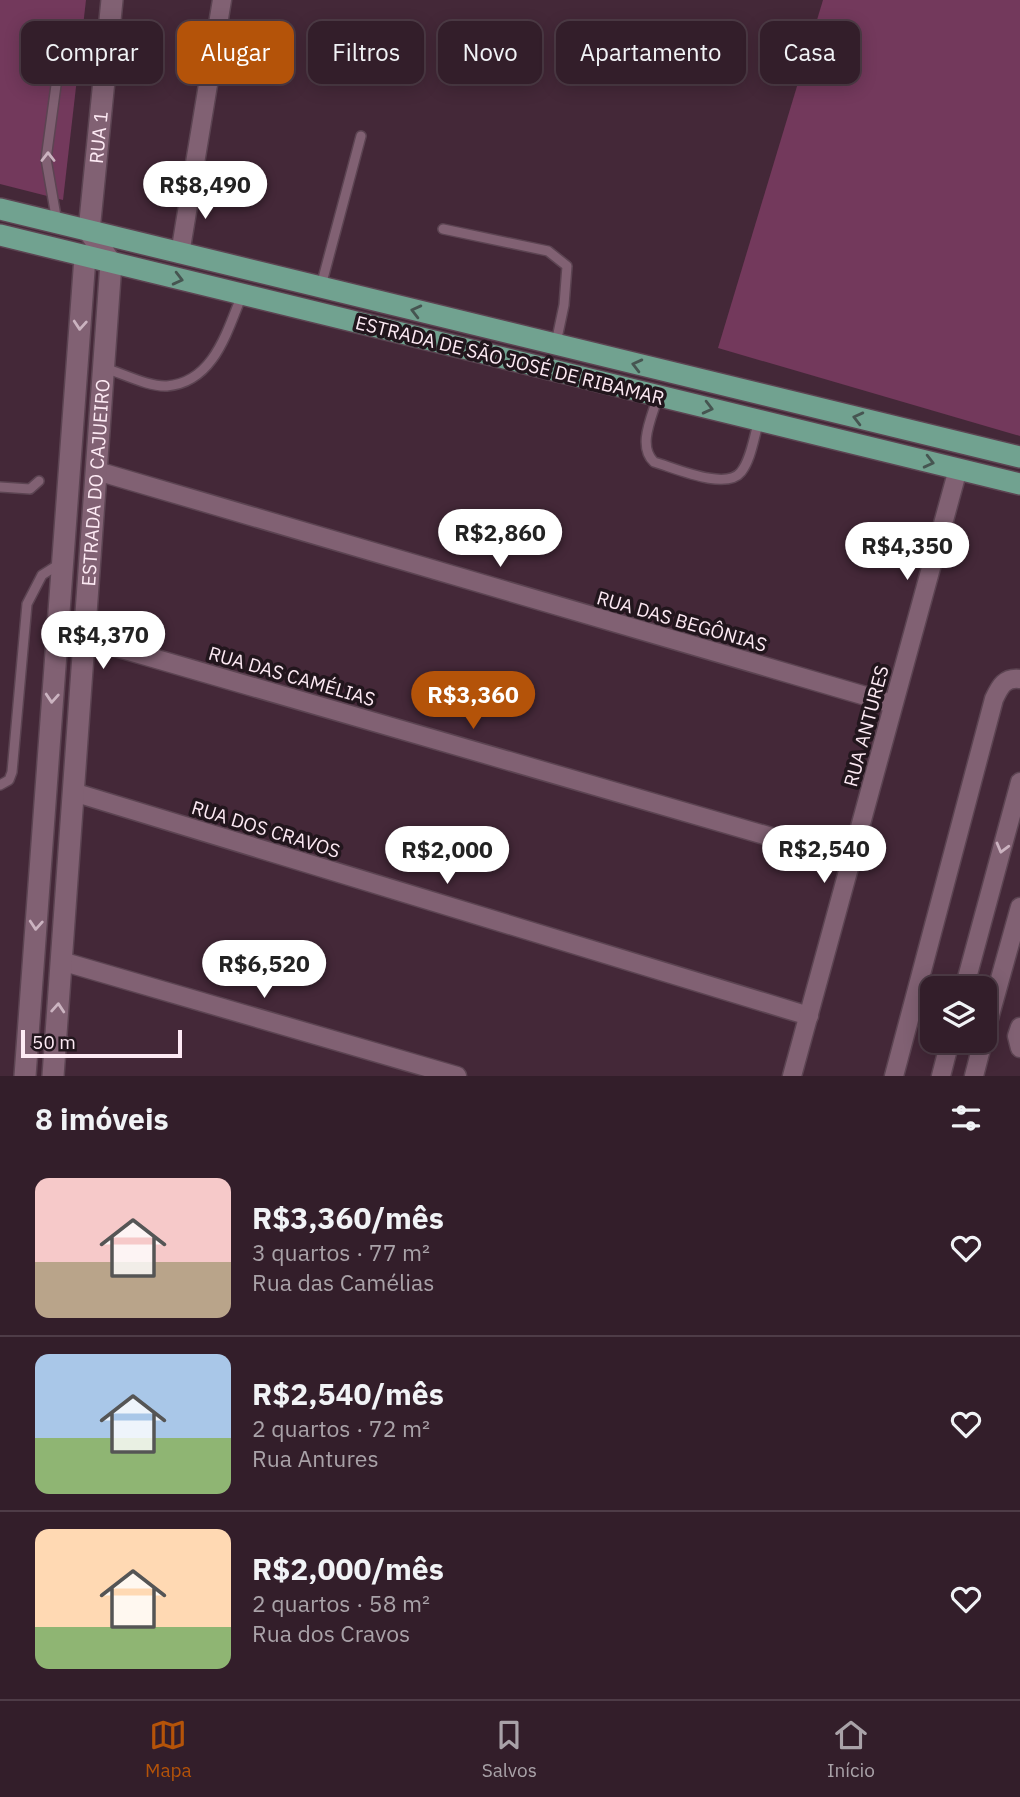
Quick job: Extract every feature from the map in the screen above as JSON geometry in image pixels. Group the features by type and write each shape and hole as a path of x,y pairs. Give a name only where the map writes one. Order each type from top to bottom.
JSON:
{"main road":[{"name":"RUA 1","path":"89,231 112,0"},
{"name":"ESTRADA DE SÃO JOSÉ DE RIBAMAR","path":"0,209 1020,457"},
{"path":"89,231 111,263"},
{"name":"ESTRADA DE SÃO JOSÉ DE RIBAMAR","path":"6,239 1020,484"},
{"name":"ESTRADA DO CAJUEIRO","path":"24,1076 85,257"},
{"name":"ESTRADA DO CAJUEIRO","path":"53,1076 111,263"},
{"path":"62,562 90,563"}],"street":[{"path":"180,254 222,0"},
{"name":"RUA ANTURES","path":"792,1076 958,469"},
{"name":"RUA DAS BEGÔNIAS","path":"97,471 893,705"},
{"name":"RUA DAS CAMÉLIAS","path":"84,638 851,860"},
{"path":"894,1076 995,699 999,687 1007,680 1020,679"},
{"path":"968,976 1020,782"},
{"name":"RUA DOS CRAVOS","path":"73,792 809,1016"},
{"path":"997,990 1020,907"},
{"path":"61,961 457,1076"},
{"path":"1020,1027 1017,1036 1020,1048"},
{"path":"941,1076 947,1053"},
{"path":"974,1076 980,1053"}],"lane":[{"path":"56,84 46,159 58,224"},
{"path":"321,288 361,136"},
{"path":"443,229 548,251 560,258 567,266 568,281 556,345"},
{"path":"104,368 165,386 180,383 212,363 242,295"},
{"path":"658,396 645,447 647,456 654,462 721,481 734,479 743,471 760,421"},
{"path":"0,486 30,489 39,481"},
{"path":"0,785 9,780 12,772 27,604 43,575 62,562"}],"shaded area":[{"path":"0,0 86,0 84,21 21,21 21,84 76,84 63,200 0,184"},
{"path":"823,0 1020,0 1020,436 718,348 798,84 860,84 860,21 817,21"}]}
